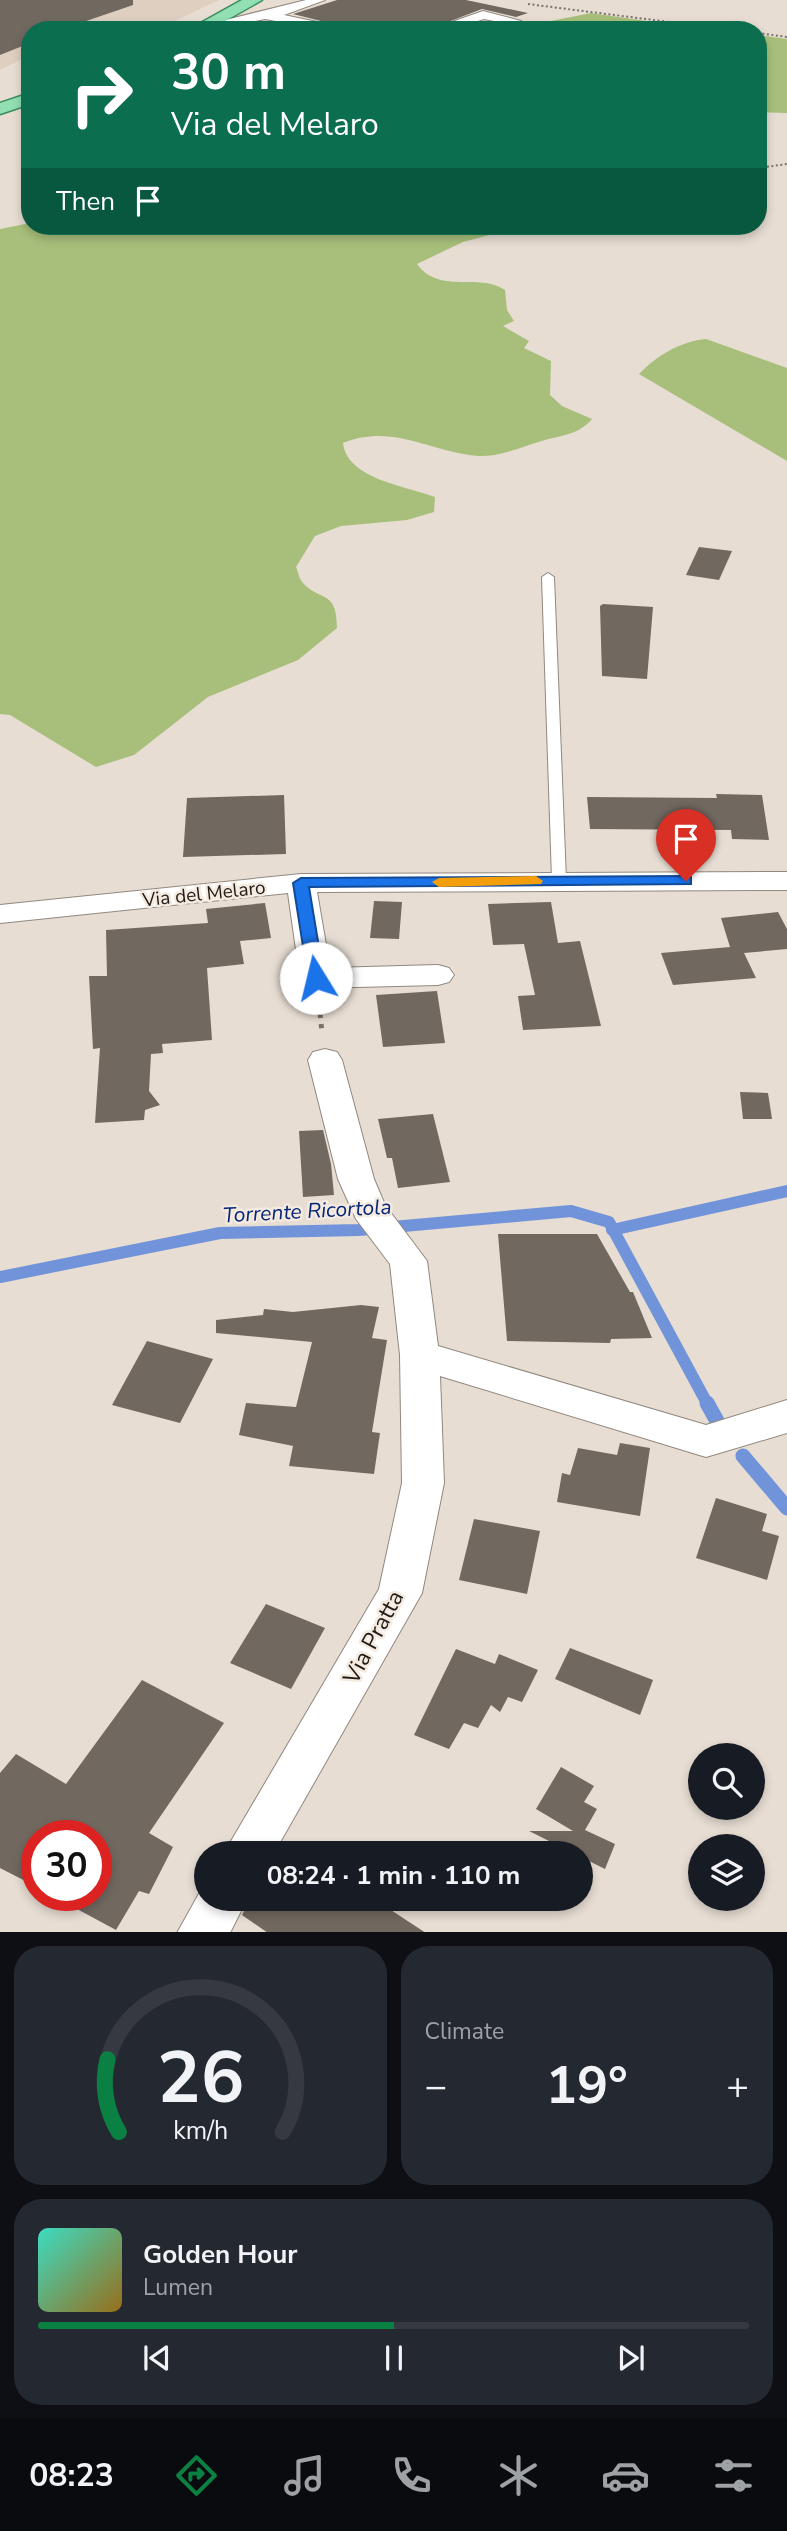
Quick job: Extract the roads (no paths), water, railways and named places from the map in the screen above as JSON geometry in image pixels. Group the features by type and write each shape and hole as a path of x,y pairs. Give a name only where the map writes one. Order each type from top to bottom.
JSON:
{"main road":[{"path":"214,21 254,0"},
{"path":"0,109 21,101"}],"street":[{"path":"236,21 318,0"},
{"path":"235,10 293,21"},
{"path":"465,21 484,15 514,21"},
{"name":"Via del Melaro","path":"0,914 301,883 787,881"},
{"path":"301,883 316,978 438,975"},
{"name":"Via Pratta","path":"255,1841 400,1593 423,1483 420,1355 408,1261 369,1210 356,1179 325,1060"},
{"path":"420,1355 706,1441 741,1433 787,1416"},
{"path":"203,1932 215,1911"}],"lane":[{"path":"548,577 559,880"}],"waterway":[{"name":"Torrente Ricortola","path":"613,1230 787,1191"},
{"name":"Torrente Ricortola","path":"0,1277 220,1233 359,1230 571,1211 609,1222 613,1230"},
{"name":"Torrente Ricortola","path":"613,1230 708,1405"},
{"name":"Torrente Ricortola","path":"707,1403 717,1421"},
{"path":"743,1456 787,1508"}]}
